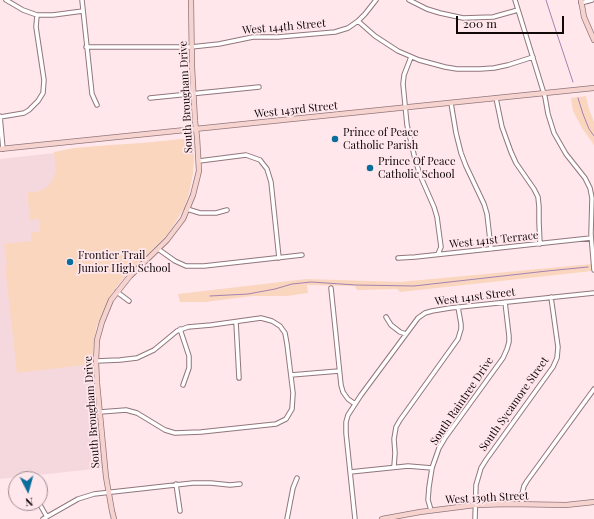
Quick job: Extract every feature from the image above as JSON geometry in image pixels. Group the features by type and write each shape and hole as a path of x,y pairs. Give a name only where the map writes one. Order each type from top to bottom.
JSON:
{"street":[{"path":"6,0 12,2 23,10 37,15 53,15 83,11"},
{"path":"82,0 92,94 96,105"},
{"name":"South Brougham Drive","path":"114,519 106,477 96,361 97,340 102,322 111,300 130,276 167,240 183,219 193,195 199,171 199,161 193,94 191,0"},
{"name":"West 144th Street","path":"86,47 191,47 219,44 253,37 278,38 335,32 348,28 358,21 376,0"},
{"path":"409,0 427,9 464,18 493,17 518,10"},
{"path":"515,0 554,133 566,154 585,178 590,188 592,198 591,238 594,270"},
{"path":"592,0 581,2 584,17 594,40"},
{"path":"2,149 0,117 24,113 38,101 42,93 44,80 36,27 37,15"},
{"path":"358,21 371,33 398,51 427,63 445,67 468,70 494,68 532,58"},
{"path":"411,57 403,78 407,125 420,175 437,217 441,248 438,254"},
{"path":"150,98 258,87"},
{"name":"West 143rd Street","path":"2,149 594,88"},
{"path":"496,98 502,127 511,152 516,163 538,197 540,244"},
{"path":"451,103 456,133 462,154 487,214 491,249"},
{"path":"199,161 246,155 260,160 267,169 271,182 278,258"},
{"path":"187,209 212,213 227,210"},
{"name":"West 141st Terrace","path":"398,258 591,238"},
{"path":"158,249 175,261 186,266 204,266 302,255"},
{"path":"331,288 341,385 343,392 348,399 355,404"},
{"path":"117,292 129,301"},
{"name":"West 141st Street","path":"355,519 346,422 355,404 415,321 425,313 432,311 594,293"},
{"name":"South Sycamore Street","path":"475,519 476,485 478,476 484,464 557,358 558,347 551,297"},
{"name":"South Raintree Drive","path":"431,510 428,500 430,481 432,468 439,448 503,358 507,349 510,336 505,302"},
{"path":"394,467 394,436 396,427 458,339 461,324 458,307"},
{"path":"386,317 391,325 400,332 406,334"},
{"path":"96,361 137,358 154,350 180,329 261,318 272,321 280,326 285,333 288,344 293,393 292,409 286,419 276,424 266,426 175,433 165,430 137,413 126,410 100,412"},
{"path":"236,322 239,378"},
{"path":"180,329 189,356 189,368 183,385"},
{"path":"291,375 340,371"},
{"path":"522,504 522,494 527,481 594,389"},
{"path":"350,472 394,467 415,466 432,468"},
{"path":"287,519 296,478"},
{"path":"45,518 78,499 89,495 176,484 204,482 230,485 240,484"},
{"path":"176,484 180,511"},
{"name":"West 139th Street","path":"382,519 431,510 475,506 522,504 566,505 594,502"}],"shaded area":[{"path":"586,96 594,122 594,145 582,128 573,111 571,98"},
{"name":"Frontier Trail Junior High School","path":"193,138 193,173 184,208 166,235 126,275 114,290 96,328 92,364 104,468 48,474 48,471 8,471 8,478 0,479 0,159"},
{"name":"Frontier Trail Junior High School","path":"193,138 193,173 184,208 167,235 126,275 108,300 96,328 92,364 17,373 5,266 7,264 4,244 31,241 31,233 40,231 39,219 30,220 27,192 42,190 52,181 56,171 54,152 74,148"},
{"path":"592,264 592,271 400,292 397,289 357,290 355,286 307,285 308,293 287,296 252,296 205,302 180,302 178,294 306,279 400,282"}],"waterway":[{"path":"546,0 573,82"},
{"path":"578,98 589,129 594,136"},
{"path":"210,296 248,294 292,284 311,282 356,285 414,286 588,267"}],"place":[{"name":"Prince of Peace Catholic Parish","path":"335,139"},
{"name":"Prince Of Peace Catholic School","path":"370,168"},
{"name":"Frontier Trail Junior High School","path":"70,262"}]}
